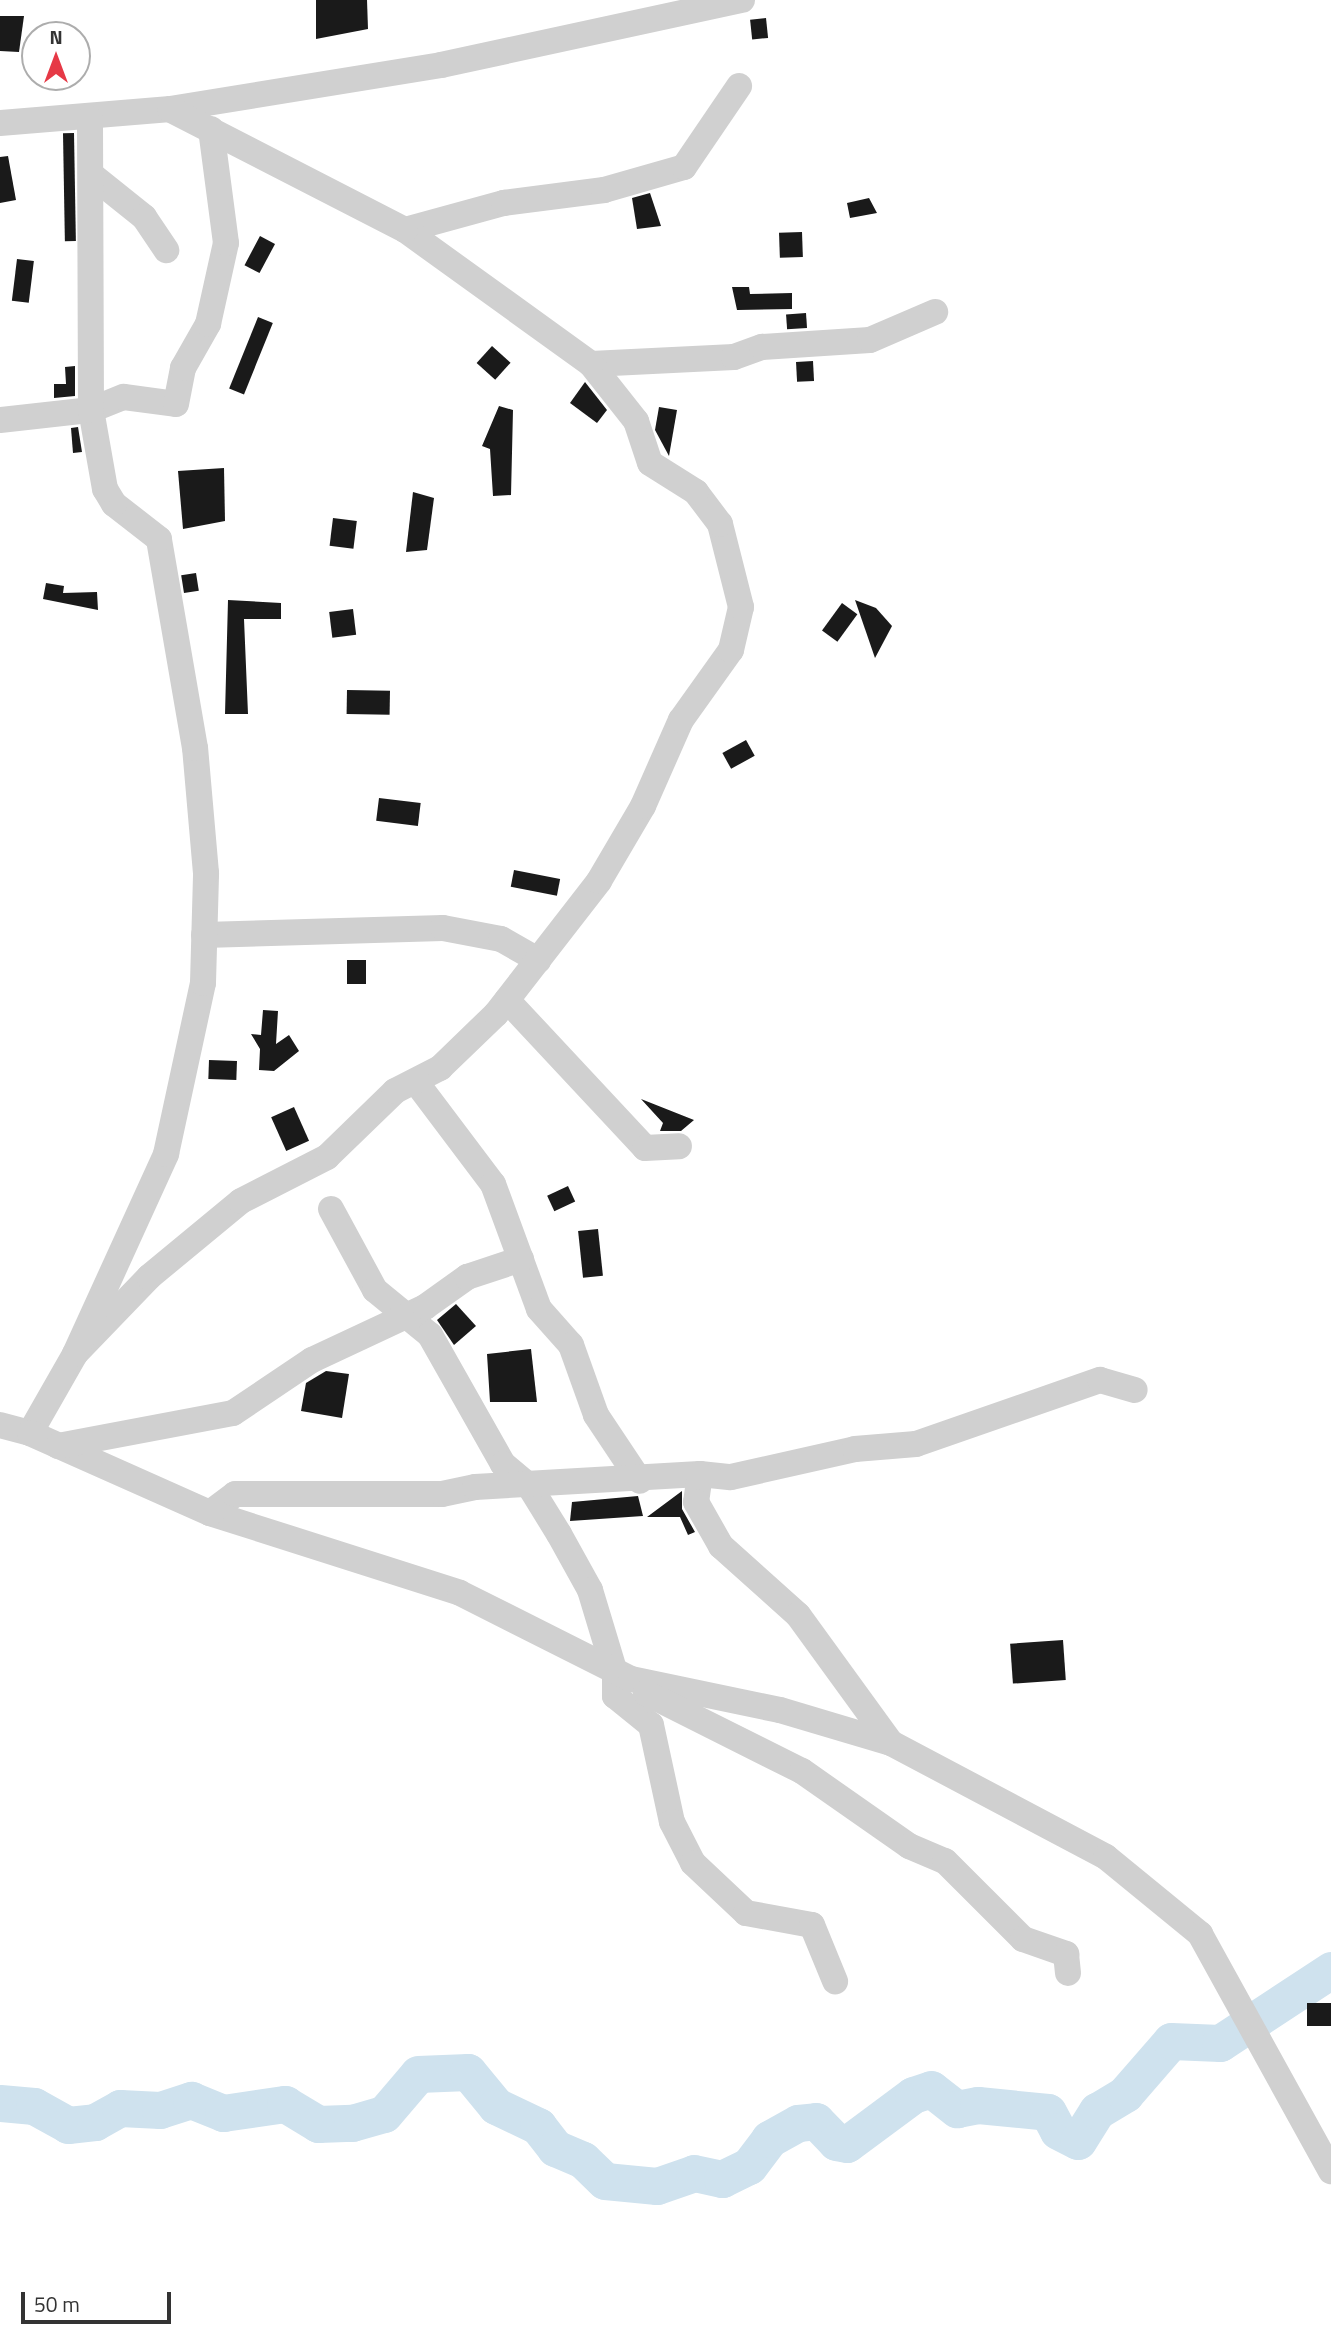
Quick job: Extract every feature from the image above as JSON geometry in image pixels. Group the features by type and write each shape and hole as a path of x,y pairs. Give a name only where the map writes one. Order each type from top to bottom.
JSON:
{"street":[{"path":"0,123 90,118 170,109 441,65 743,0"},
{"path":"405,230 504,204 604,190 684,167 739,86"},
{"path":"75,1354 149,1278 241,1201 327,1157 395,1091 440,1068 507,1000 625,838 681,720 731,650 741,607 720,524 696,492 650,463 636,421 591,364 405,230 170,109"},
{"path":"30,1433 75,1354 166,1154 187,1076 204,935 195,748 159,539 114,504 105,489 90,410 93,177 90,118"},
{"path":"0,419 90,410 124,397 171,405 179,399 183,368 208,324 227,232 211,129"},
{"path":"93,177 144,217 166,250"},
{"path":"591,364 734,357 762,347 870,340 935,312"},
{"path":"204,935 443,928 500,939 538,960"},
{"path":"507,1000 645,1148 679,1146"},
{"path":"416,1082 493,1184 539,1309 571,1345 596,1415 640,1481"},
{"path":"331,1209 375,1290 402,1319 430,1335 503,1464 530,1487 590,1590 615,1673 615,1696 651,1725 672,1822 693,1863 746,1913 812,1925 835,1980"},
{"path":"58,1446 233,1413 312,1360 402,1319 467,1277 521,1259"},
{"path":"210,1513 235,1494 434,1495 640,1481 700,1474 731,1476 855,1449 915,1444 1100,1380 1135,1390"},
{"path":"0,1425 30,1433 210,1513 460,1593 615,1673 636,1690 664,1698 774,1762 802,1770 909,1846 945,1861 1023,1939 1066,1954 1068,1973"},
{"path":"700,1474 696,1502 721,1546 798,1615 891,1743"},
{"path":"615,1673 891,1743 1106,1857 1183,1917 1200,1934 1328,2167"}],"building":[{"path":"316,0 367,0 368,29 316,39"},
{"path":"0,16 24,16 21,21 19,52 0,51"},
{"path":"766,18 768,38 752,40 750,20"},
{"path":"63,133 74,133 76,241 65,241"},
{"path":"8,156 16,200 0,203 0,157"},
{"path":"650,193 661,226 637,229 632,198"},
{"path":"869,198 877,213 850,218 847,203"},
{"path":"802,232 803,257 780,258 779,233"},
{"path":"260,236 275,244 260,273 245,265"},
{"path":"17,259 34,261 29,303 12,301"},
{"path":"732,287 749,287 750,294 792,293 792,309 737,310"},
{"path":"806,313 807,328 787,329 786,314"},
{"path":"258,317 273,323 244,394 229,388"},
{"path":"492,346 511,363 495,380 477,363"},
{"path":"813,361 814,381 797,382 796,362"},
{"path":"75,366 75,396 54,398 54,384 66,384 65,367"},
{"path":"585,382 607,410 597,423 570,403"},
{"path":"499,406 513,410 511,495 493,496 490,449 482,446"},
{"path":"659,407 677,410 669,456 655,430"},
{"path":"78,427 82,452 73,453 71,428"},
{"path":"224,468 225,521 183,529 178,471"},
{"path":"413,492 434,498 427,550 406,552"},
{"path":"333,518 357,521 353,549 330,546"},
{"path":"196,573 199,591 184,593 181,575"},
{"path":"46,583 64,586 63,593 97,592 98,610 43,599"},
{"path":"228,600 281,603 281,619 244,619 248,714 225,714"},
{"path":"855,600 876,608 892,626 875,658"},
{"path":"842,603 857,614 837,642 822,631"},
{"path":"353,609 356,635 332,638 329,612"},
{"path":"347,690 390,691 390,715 347,714"},
{"path":"746,740 755,756 731,769 722,753"},
{"path":"379,798 421,803 418,826 376,821"},
{"path":"514,870 560,879 557,896 511,887"},
{"path":"347,960 366,960 366,984 347,984"},
{"path":"263,1010 278,1011 276,1044 289,1035 299,1051 274,1071 259,1070 260,1049 251,1034 261,1035"},
{"path":"209,1060 237,1061 236,1080 208,1079"},
{"path":"641,1099 694,1120 681,1131 660,1131 663,1123"},
{"path":"294,1107 309,1141 286,1151 271,1117"},
{"path":"568,1186 575,1201 554,1211 547,1196"},
{"path":"598,1229 603,1276 583,1278 578,1231"},
{"path":"456,1304 476,1326 454,1345 437,1320"},
{"path":"531,1349 537,1402 490,1402 487,1354"},
{"path":"326,1371 349,1374 342,1418 301,1411 306,1383"},
{"path":"682,1491 682,1509 695,1532 688,1535 680,1517 647,1517"},
{"path":"638,1496 643,1516 570,1521 572,1502"},
{"path":"1063,1640 1066,1680 1013,1684 1010,1644"},
{"path":"1307,2003 1331,2003 1331,2026 1307,2026"}],"waterway":[{"path":"0,2103 34,2106 68,2125 95,2122 120,2108 160,2110 191,2100 223,2113 285,2104 318,2124 352,2123 384,2114 418,2074 468,2072 496,2106 538,2126 555,2148 583,2160 605,2181 657,2186 694,2173 722,2179 749,2166 769,2139 798,2123 816,2121 836,2142 847,2144 913,2095 931,2089 957,2109 978,2105 1048,2112 1058,2131 1078,2141 1097,2111 1125,2094 1171,2041 1220,2043 1331,1970"}]}
